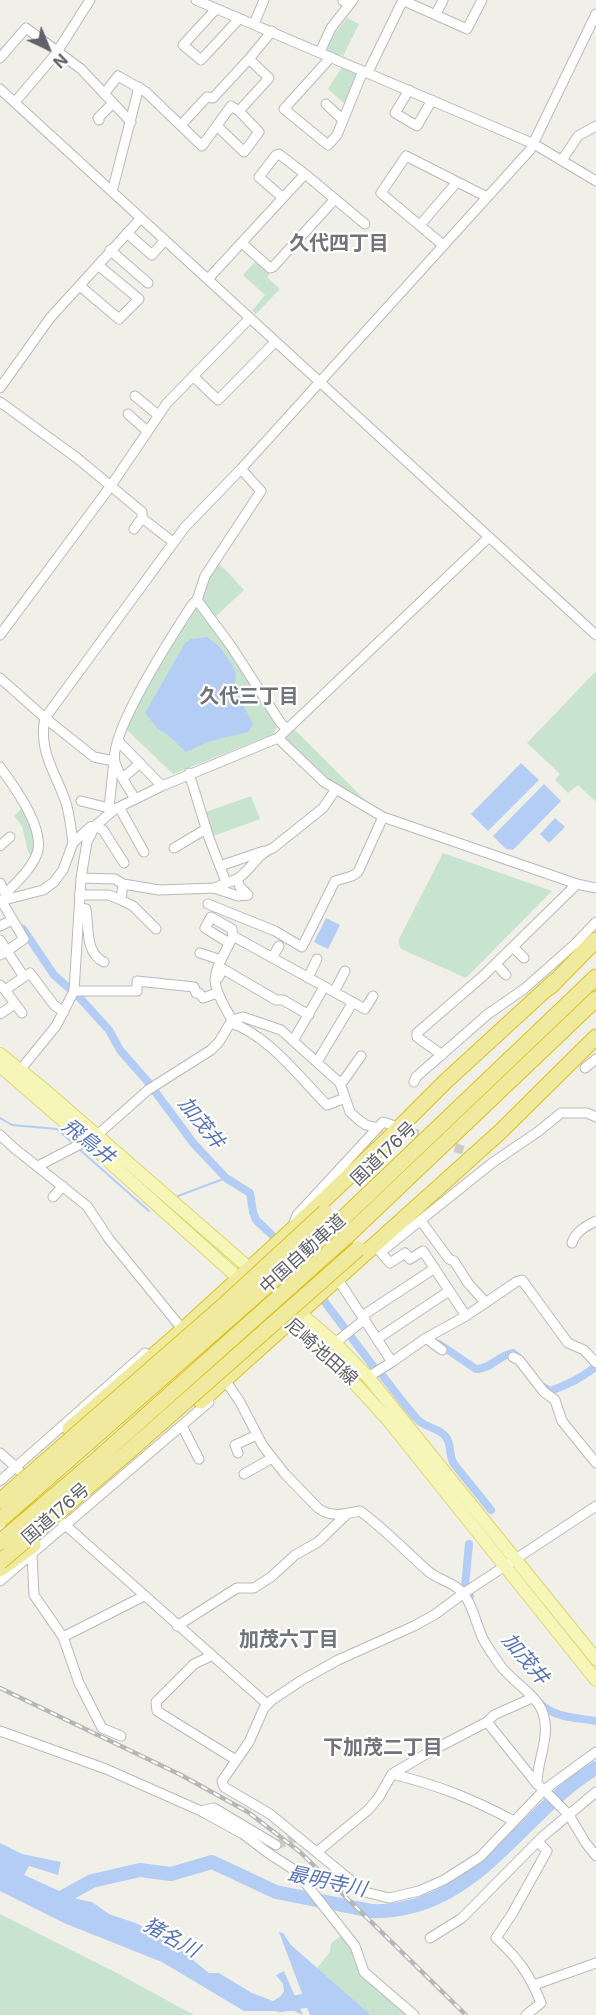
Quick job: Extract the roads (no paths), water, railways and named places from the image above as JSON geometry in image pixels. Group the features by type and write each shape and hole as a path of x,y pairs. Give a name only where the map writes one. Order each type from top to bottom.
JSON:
{"highway":[{"name":"国道176号","path":"0,1501 222,1307 325,1212 459,1081 596,940"},
{"name":"中国自動車道","path":"0,1520 341,1231 596,976"},
{"path":"0,1490 183,1330 291,1231 375,1153 446,1081 555,981"},
{"name":"中国自動車道","path":"0,1542 103,1454 341,1231 596,999"},
{"name":"国道176号","path":"0,1562 136,1445 596,1036"},
{"path":"0,1569 33,1545 201,1401 337,1278 378,1248 500,1132 596,1036"}],"main road":[{"name":"尼崎池田線","path":"0,1054 17,1074 294,1318 358,1385 510,1563 596,1659"},
{"name":"尼崎池田線","path":"0,1066 17,1074"},
{"name":"尼崎池田線","path":"294,1318 335,1343 368,1377 596,1680"}],"street":[{"path":"15,102 57,52 90,0"},
{"path":"196,0 534,144 596,180"},
{"path":"254,24 264,0"},
{"path":"331,57 284,109 328,145 337,135 365,71 403,0 467,29 482,0"},
{"path":"436,15 443,0"},
{"path":"320,52 346,1"},
{"path":"216,9 183,45 201,60 239,19"},
{"path":"73,843 65,801 43,744 42,729 45,718 185,527 241,469 534,144 596,14"},
{"path":"0,58 26,28 81,69 131,122"},
{"path":"181,125 207,97 213,98 272,31"},
{"path":"239,111 269,78 249,59"},
{"path":"104,94 118,76 139,87 202,146 231,106 259,132 244,152 217,126"},
{"path":"112,192 139,87"},
{"path":"0,89 596,635"},
{"path":"409,90 395,112 417,126 432,100"},
{"path":"98,119 114,103"},
{"path":"326,104 343,120"},
{"path":"562,160 578,136 596,126"},
{"path":"283,198 259,177 279,154 365,224"},
{"path":"443,245 381,193 406,156 487,196"},
{"path":"208,279 305,174"},
{"path":"420,225 457,182"},
{"path":"242,243 270,268 273,267 335,199"},
{"path":"0,388 38,333 141,218"},
{"path":"127,233 152,255 165,240"},
{"path":"110,250 148,283"},
{"path":"80,286 119,319 139,299 98,265"},
{"path":"0,635 110,487 166,403 250,318"},
{"path":"193,376 218,400 275,342"},
{"path":"135,396 158,415"},
{"path":"0,402 77,458 142,512 142,518 134,529"},
{"path":"128,414 147,432"},
{"path":"144,852 114,808 114,760 118,741 133,705 159,655 197,600 205,576 261,491 241,469"},
{"path":"142,518 173,542"},
{"path":"17,1074 56,1026 74,991 81,878 87,842 95,826 114,808 189,773 278,738 489,537"},
{"path":"197,600 287,729"},
{"path":"0,678 94,757 114,760"},
{"path":"278,738 324,782 383,817 577,885 596,888"},
{"path":"118,741 162,786"},
{"path":"114,760 135,799"},
{"path":"123,778 140,763"},
{"path":"0,767 35,825 39,846 36,856 24,875 4,898"},
{"path":"189,773 206,829 226,882"},
{"path":"220,866 273,848 323,808 336,789"},
{"path":"81,801 114,808"},
{"path":"208,904 275,931 302,947 335,881 358,872 383,817"},
{"path":"4,898 43,890 54,882 63,870 73,843 90,827 95,826 103,830 124,863"},
{"path":"174,848 206,829"},
{"path":"0,846 10,837"},
{"path":"214,888 244,874 264,851"},
{"path":"81,878 115,879 123,884 159,890 214,888 238,896 248,895 240,887 237,879"},
{"path":"0,883 12,920 24,939 4,953"},
{"path":"121,900 123,884"},
{"path":"442,1055 417,1037 417,1033 496,964 577,885"},
{"path":"79,896 109,895 121,900 133,906 156,929"},
{"path":"80,908 86,909 92,951 96,958 104,962"},
{"path":"0,926 12,920"},
{"path":"414,1082 416,1077 488,1014 524,989 596,922"},
{"path":"345,1098 327,1105 268,1046 247,1028 232,1022 217,993 214,974 231,939 272,957 368,1010 373,996"},
{"path":"0,940 4,953 24,977"},
{"path":"272,957 279,946"},
{"path":"513,947 524,958"},
{"path":"200,953 221,960"},
{"path":"308,978 317,959"},
{"path":"278,973 282,963"},
{"path":"496,964 507,975"},
{"path":"214,981 223,969 309,1015"},
{"path":"334,992 345,971"},
{"path":"22,1013 3,988 30,973 54,1005 64,1012"},
{"path":"74,991 137,991 137,981 194,987 196,993 203,998 217,993"},
{"path":"293,1041 324,987"},
{"path":"317,1062 327,1041 353,1002"},
{"path":"0,1014 15,1004"},
{"path":"38,1166 91,1138 148,1090 211,1050 232,1022 243,1017 281,1030 340,1083 350,1112 366,1125 378,1128"},
{"path":"340,1083 361,1056"},
{"path":"585,1068 596,1059"},
{"path":"555,1119 559,1109"},
{"path":"466,1316 423,1251 410,1259 405,1253 390,1263 378,1248 421,1221 492,1163 517,1148 561,1113 587,1113 596,1117"},
{"path":"291,1231 297,1215 383,1122 392,1125"},
{"path":"0,1135 87,1206 109,1239 183,1330"},
{"path":"482,1157 492,1163"},
{"path":"53,1197 63,1186"},
{"path":"421,1221 486,1303"},
{"path":"572,1243 580,1231 596,1221"},
{"path":"335,1343 363,1317 435,1268"},
{"path":"337,1278 392,1362"},
{"path":"368,1377 426,1338 466,1316 522,1280 568,1343 584,1350 596,1363"},
{"path":"377,1339 449,1291"},
{"path":"0,1480 174,1329 183,1330"},
{"path":"426,1338 442,1350"},
{"path":"513,1357 519,1360 544,1392 555,1400 562,1422 596,1462"},
{"path":"0,1581 182,1426 209,1401 225,1380 272,1458 292,1482 323,1512 335,1515 360,1511 380,1526 430,1573 464,1593 483,1638 502,1667 532,1698 542,1712 546,1730 538,1764 542,1789"},
{"path":"182,1426 199,1459"},
{"path":"238,1453 235,1445 257,1435"},
{"path":"0,1454 15,1467 65,1527 267,1704"},
{"path":"244,1474 272,1458"},
{"path":"596,1506 434,1615 338,1660 302,1680 267,1704 249,1742 222,1781 224,1787 270,1814 365,1892 389,1898 419,1892 444,1880 480,1857 542,1789 596,1752"},
{"path":"177,1626 237,1588 251,1588 265,1582 295,1555 318,1542 347,1514"},
{"path":"32,1556 34,1595 63,1637 79,1683 102,1728 121,1737"},
{"path":"63,1637 144,1596"},
{"path":"211,1656 194,1664 156,1702 157,1711 236,1760"},
{"path":"317,1852 368,1810 379,1797 392,1774 487,1722 494,1715 532,1698"},
{"path":"487,1722 542,1789 567,1813 596,1856"},
{"path":"0,1731 106,1769 201,1811 243,1834 296,1871 355,1946 364,1972 414,2015"},
{"path":"392,1774 456,1793 514,1821"},
{"path":"429,1938 462,1918 567,1813 596,1792"},
{"path":"201,1811 214,1809 276,1845"},
{"path":"526,2015 541,2002 534,1985 517,1958 496,1938 547,1851 538,1842"},
{"path":"534,1985 596,1963"}],"water":[{"path":"207,637 219,646 232,665 236,674 235,689 253,724 248,732 207,742 186,752 167,734 158,729 145,713 185,643 191,639"},
{"path":"521,763 539,780 488,831 471,814"},
{"path":"544,784 561,801 513,850 506,849 493,836"},
{"path":"555,818 565,827 549,843 540,834"},
{"path":"326,918 340,925 328,949 314,942"},
{"name":"猪名川","path":"0,1843 22,1854 61,1862 58,1875 29,1866 24,1875 77,1899 92,1902 109,1914 138,1924 178,1948 209,1973 219,1973 252,1993 273,2001 280,1997 284,1991 283,1984 276,1975 284,1971 303,2015 294,2011 244,2011 162,1962 64,1923 0,1891"},
{"path":"279,1932 283,1933 291,1945 371,2015 310,2015"}],"waterway":[{"name":"加茂井","path":"23,929 54,975 78,996 109,1030 120,1050 148,1082 194,1144 226,1178 250,1193 256,1220 296,1264"},
{"name":"飛鳥井","path":"0,1118 12,1125 57,1129 75,1145"},
{"name":"飛鳥井","path":"79,1149 149,1211"},
{"name":"飛鳥井","path":"178,1196 226,1178"},
{"name":"加茂井","path":"303,1273 376,1370"},
{"name":"加茂井","path":"439,1344 476,1369 481,1369 508,1354 513,1353 518,1357"},
{"name":"加茂井","path":"543,1387 550,1391 556,1389 594,1368"},
{"name":"加茂井","path":"382,1375 418,1420 446,1437 454,1464 491,1510"},
{"name":"加茂井","path":"469,1544 465,1586 470,1596"},
{"name":"加茂井","path":"541,1704 546,1709 560,1715 596,1721"},
{"name":"最明寺川","path":"52,1903 92,1881 140,1870 171,1874 212,1862 276,1892 372,1911 389,1911 417,1905 444,1894 468,1879 551,1802 596,1768"},
{"name":"猪名川","path":"280,2005 310,2000 326,2015"}],"tunnel":[{"path":"397,1127 429,1138"},
{"path":"442,1143 477,1155"},
{"path":"276,1845 298,1837"}],"railway":[{"path":"0,1688 181,1775 248,1812 300,1852 466,2015"}],"district":[{"name":"久代四丁目","path":"339,244"},
{"name":"久代三丁目","path":"249,697"},
{"name":"加茂六丁目","path":"289,1640"},
{"name":"下加茂二丁目","path":"383,1748"}]}
